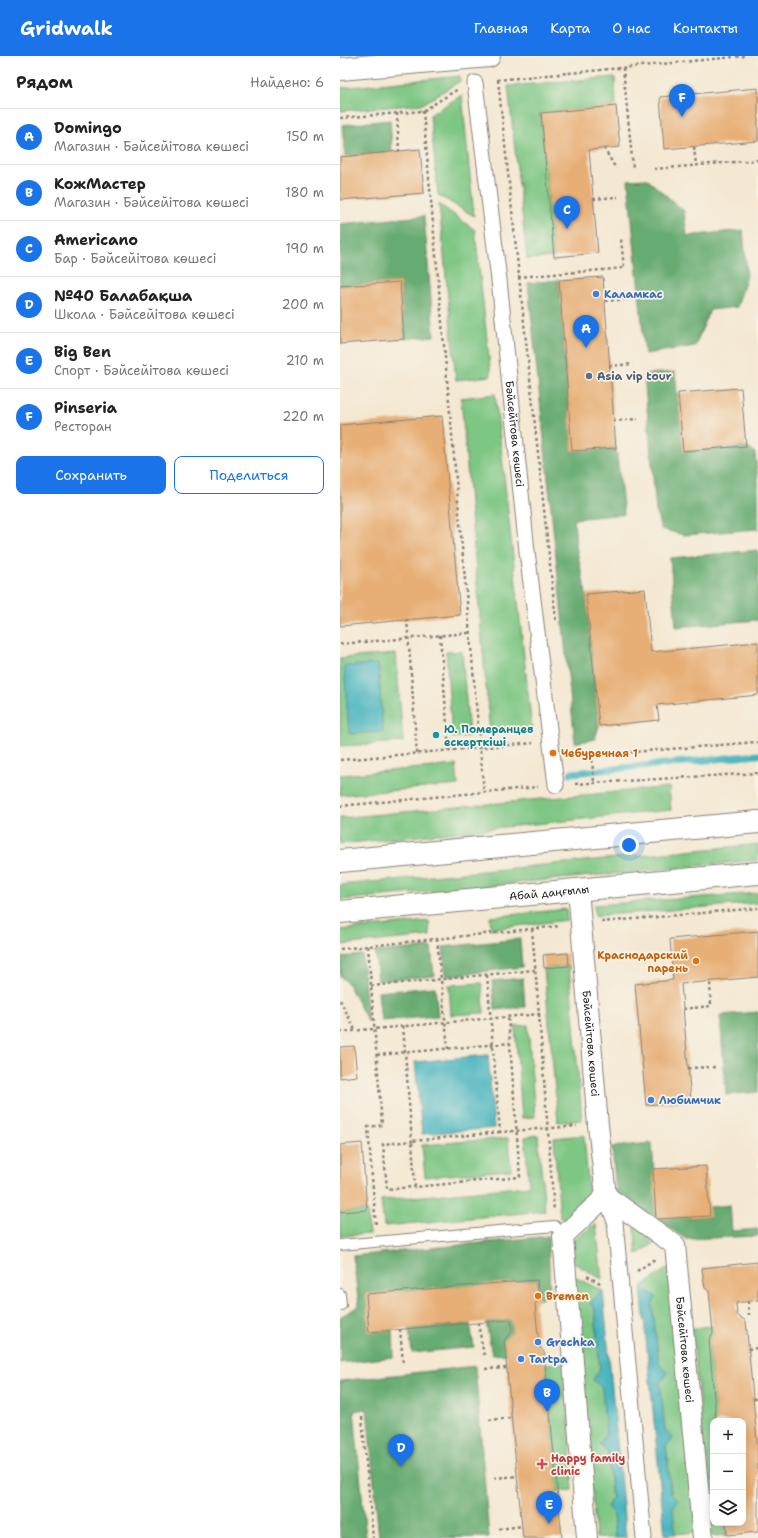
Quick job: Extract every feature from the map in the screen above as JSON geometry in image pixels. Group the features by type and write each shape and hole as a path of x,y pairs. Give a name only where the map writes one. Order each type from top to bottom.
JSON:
{"main road":[{"path":"340,69 489,56"},
{"path":"340,861 758,822"},
{"name":"Абай даңғылы","path":"340,912 758,872"}],"street":[{"name":"Бәйсейітова көшесі","path":"476,83 499,280 527,551 556,785"},
{"name":"Бәйсейітова көшесі","path":"578,889 598,1125 606,1196 615,1222 644,1538"},
{"name":"Бәйсейітова көшесі","path":"606,1196 675,1245 703,1538"},
{"path":"587,1538 559,1231 606,1196"}],"lane":[{"path":"340,1245 378,1241 559,1231"},
{"path":"340,1294 341,1305"}],"path":[{"path":"340,118 423,111 467,84 744,56"},
{"path":"623,68 633,168"},
{"path":"498,80 557,626"},
{"path":"423,111 484,792"},
{"path":"397,113 399,151"},
{"path":"694,147 696,165"},
{"path":"604,148 616,169"},
{"path":"654,169 758,160"},
{"path":"593,199 618,197"},
{"path":"499,280 624,268 621,239"},
{"path":"605,301 627,299"},
{"path":"609,366 633,364"},
{"path":"614,421 638,419"},
{"path":"407,620 417,753"},
{"path":"340,644 469,633"},
{"path":"440,635 449,750"},
{"path":"340,760 539,742"},
{"path":"570,750 571,758 758,742"},
{"path":"592,760 594,783"},
{"path":"340,949 580,924 758,908"},
{"path":"532,929 548,1128 559,1231"},
{"path":"436,939 448,1049"},
{"path":"368,946 382,1125 368,1127 378,1241"},
{"path":"371,986 535,970"},
{"path":"487,975 500,1132"},
{"path":"683,1009 711,1006 710,981"},
{"path":"340,1000 355,1030"},
{"path":"340,1032 539,1014"},
{"path":"508,1017 516,1131 520,1177 387,1189 383,1144 500,1132 516,1131 548,1128 598,1125"},
{"path":"403,1026 415,1187"},
{"path":"377,1055 510,1044"},
{"path":"688,1068 716,1067"},
{"path":"586,1276 621,1288 656,1258"},
{"path":"748,1302 749,1315"},
{"path":"478,1323 484,1355"},
{"path":"400,1329 403,1363"},
{"path":"748,1349 758,1348"},
{"path":"485,1369 507,1368"},
{"path":"753,1399 758,1399"},
{"path":"362,1417 373,1538"},
{"path":"490,1420 512,1418"},
{"path":"494,1478 517,1476"},
{"path":"499,1529 522,1526"}],"green space":[{"path":"460,76 460,81 423,104 340,111 340,88"},
{"path":"615,77 616,106 541,113 554,257 527,259 508,86"},
{"path":"462,95 474,216 438,195 430,115"},
{"path":"390,120 392,152 345,156 342,125"},
{"path":"647,179 684,211 687,236 743,230 747,276 737,307 710,310 695,346 645,354 628,180"},
{"path":"439,204 475,230 491,376 456,380"},
{"path":"424,216 434,336 404,339 400,282 340,286 340,224"},
{"path":"559,280 572,451 616,448 624,514 574,519 576,546 586,594 599,726 595,739 575,743 528,283"},
{"path":"675,372 683,451 746,446 755,453 758,483 758,529 684,535 661,529 656,511 644,374"},
{"path":"495,394 532,729 490,733 461,398"},
{"path":"758,550 758,620 676,627 670,558"},
{"path":"462,651 469,736 452,737 446,652"},
{"path":"396,654 403,742 341,746 340,658"},
{"path":"456,765 458,785 340,795 340,775"},
{"path":"669,787 671,810 340,844 340,818"},
{"path":"758,844 758,860 340,900 340,885"},
{"path":"758,893 758,903 595,916 594,905"},
{"path":"566,909 567,920 491,929 490,917"},
{"path":"429,921 430,936 340,945 340,930"},
{"path":"520,939 522,967 446,976 443,947"},
{"path":"431,947 434,976 378,981 375,952"},
{"path":"362,955 368,1022 347,982 340,976 340,957"},
{"path":"569,966 582,1120 558,1122 544,968"},
{"path":"523,978 525,1007 495,1010 492,981"},
{"path":"482,983 484,1013 451,1015 449,985"},
{"path":"435,987 438,1016 381,1021 378,992"},
{"path":"758,1012 758,1092 726,1095 720,1015"},
{"path":"528,1025 535,1117 522,1118 515,1026"},
{"path":"538,1135 545,1211 384,1226 381,1200 529,1186 525,1137"},
{"path":"584,1135 589,1194 588,1202 570,1224 560,1218 554,1138"},
{"path":"508,1138 511,1170 425,1177 422,1145"},
{"path":"652,1143 657,1219 709,1216 709,1207 730,1205 732,1231 758,1229 758,1236 686,1239 616,1192 612,1147"},
{"path":"367,1210 369,1234 340,1236 340,1212"},
{"path":"634,1221 657,1241 637,1255"},
{"path":"596,1224 602,1279 572,1262 570,1242"},
{"path":"548,1236 550,1294 539,1300 537,1280 370,1332 393,1330 394,1357 340,1363 340,1317 359,1306 353,1256"},
{"path":"669,1267 696,1532 675,1534 660,1382 668,1373 659,1365 652,1304 656,1297 641,1287"},
{"path":"573,1276 603,1291 590,1303 595,1309 600,1369 593,1380 602,1387 615,1538 596,1538"},
{"path":"511,1320 512,1332 506,1354 492,1355 486,1322"},
{"path":"470,1324 474,1347 412,1353 409,1329"},
{"path":"713,1326 713,1333 709,1340 716,1418 710,1418 710,1515 692,1328"},
{"path":"566,1363 573,1490 557,1491 545,1364"},
{"path":"475,1366 489,1537 379,1538 367,1409 354,1411 366,1538 340,1538 340,1381"},
{"path":"711,1526 726,1526 727,1535 712,1536"}],"water":[{"path":"378,664 383,732 349,734 344,666"},
{"path":"488,1055 494,1128 422,1134 415,1062"},
{"path":"641,1287 656,1297 652,1304 659,1364 668,1373 660,1382 665,1430 673,1437 666,1447 671,1493 678,1500 673,1508 675,1534 665,1535"},
{"path":"603,1291 626,1538 615,1538 613,1513 607,1507 612,1498 608,1452 599,1444 606,1435 602,1387 593,1380 600,1369 595,1309 590,1303"}],"building":[{"path":"758,88 758,141 664,149 660,97"},
{"path":"616,106 620,147 589,150 598,253 554,257 541,113"},
{"path":"420,149 424,193 340,200 340,157"},
{"path":"603,277 616,448 572,451 559,280"},
{"path":"400,282 404,339 340,344 340,286"},
{"path":"741,388 746,446 683,451 678,393"},
{"path":"442,416 460,615 340,626 340,425"},
{"path":"645,589 651,652 758,642 758,695 657,705 659,720 599,726 586,594"},
{"path":"758,931 758,977 681,984 691,1101 646,1105 635,984 673,980 670,939"},
{"path":"568,953 569,966 544,968 543,955"},
{"path":"354,1046 357,1076 340,1078 340,1047"},
{"path":"362,1143 367,1210 340,1212 340,1145"},
{"path":"706,1166 710,1216 656,1219 653,1169"},
{"path":"758,1262 758,1300 736,1303 737,1315 746,1321 758,1452 758,1532 727,1535 726,1526 746,1526 746,1418 716,1418 709,1340 713,1333 709,1291 705,1288 702,1268"},
{"path":"537,1280 539,1300 535,1304 539,1346 544,1352 562,1538 523,1538 504,1340 512,1332 511,1320 369,1332 366,1294"}],"waterway":[{"path":"571,773 758,755"}],"place":[{"name":"Pinseria","path":"682,117"},
{"name":"Americano","path":"567,229"},
{"name":"Каламкас","path":"596,294"},
{"name":"Domingo","path":"586,348"},
{"name":"Asia vip tour","path":"589,376"},
{"name":"Ю. Померанцев ескерткіші","path":"436,735"},
{"name":"Чебуречная 1","path":"553,753"},
{"name":"Краснодарский парень","path":"696,961"},
{"name":"Любимчик","path":"651,1100"},
{"name":"Bremen","path":"538,1296"},
{"name":"Grechka","path":"538,1342"},
{"name":"Tartpa","path":"521,1359"},
{"name":"КожМастер","path":"547,1412"},
{"name":"Happy family clinic","path":"542,1464"},
{"name":"№40 Балабақша","path":"401,1467"},
{"name":"Big Ben","path":"549,1524"}]}
